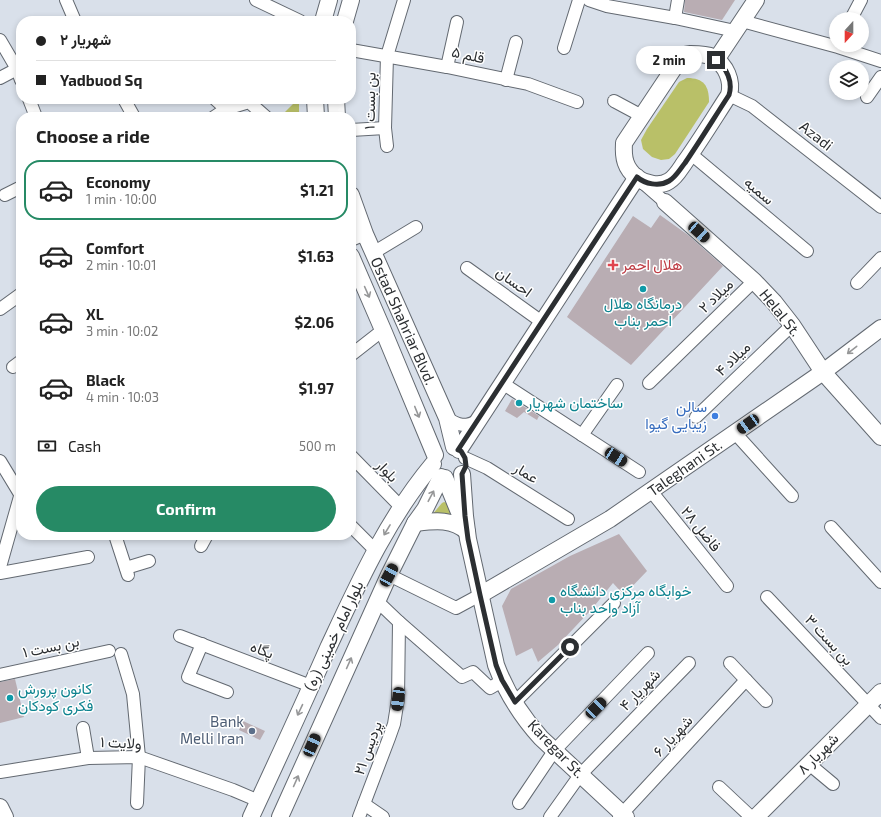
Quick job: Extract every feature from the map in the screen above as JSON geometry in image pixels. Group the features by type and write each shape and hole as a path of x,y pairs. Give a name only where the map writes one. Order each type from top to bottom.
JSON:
{"main road":[{"path":"324,16 329,0"},
{"path":"346,16 351,0"},
{"path":"716,60 756,0"},
{"path":"691,54 702,54 712,57 721,64 728,73 730,84 729,95 673,179 663,184 652,184 639,179 632,174 626,164 623,154 624,142 680,59 685,55 691,54"},
{"path":"459,452 477,421 542,322 639,179"},
{"name":"Helal St.","path":"665,202 754,281 774,302 792,325 823,372 881,437"},
{"name":"Ostad Shahriar Blvd.","path":"356,225 358,237 373,253 447,418 459,452"},
{"name":"Ostad Shahriar Blvd.","path":"356,268 383,330 434,459"},
{"name":"Taleghani St.","path":"480,595 610,519 823,372 881,328"},
{"path":"446,446 459,452 466,466 462,474 456,478 448,480 443,478 435,471 434,459 439,450 446,446"},
{"name":"بلوار امام خمینی (ره)","path":"251,817 375,550 401,507 434,459"},
{"path":"462,474 467,532"},
{"path":"443,478 467,532"},
{"name":"بلوار امام خمینی (ره)","path":"280,817 389,575 415,523 443,478"},
{"path":"415,523 442,521 457,525 467,532"},
{"name":"Karegar St.","path":"467,532 496,665 502,680 533,728 554,751 622,816"},
{"name":"شهریار ۸","path":"756,817 881,692"},
{"path":"0,807 5,817"}],"street":[{"path":"66,0 73,16"},
{"path":"256,0 290,16"},
{"name":"بن بست ۱","path":"387,146 384,128 387,56 404,0"},
{"path":"564,48 579,0"},
{"path":"589,0 675,18 739,26 829,44"},
{"path":"675,18 678,0"},
{"path":"855,12 861,0"},
{"path":"446,67 457,22"},
{"path":"0,40 16,69"},
{"path":"506,80 516,42"},
{"name":"قلم ۵","path":"356,51 528,84 577,102"},
{"path":"855,52 881,61"},
{"path":"0,78 16,75"},
{"path":"869,94 881,77"},
{"name":"Azadi","path":"729,95 752,106 881,207"},
{"path":"614,101 642,116"},
{"path":"220,104 226,109"},
{"path":"222,112 242,104"},
{"path":"251,104 260,112"},
{"path":"356,130 384,128"},
{"name":"سمیه","path":"690,154 807,251"},
{"path":"639,179 665,202"},
{"path":"665,202 665,189 668,182"},
{"path":"5,194 16,189"},
{"path":"373,253 416,227"},
{"path":"857,283 881,258"},
{"name":"احسان","path":"467,268 542,322"},
{"name":"میلاد ۲","path":"649,383 754,281"},
{"path":"0,309 16,298"},
{"name":"میلاد ۴","path":"696,417 792,325"},
{"path":"356,352 383,330"},
{"path":"502,383 639,472"},
{"path":"582,435 617,385"},
{"path":"447,418 457,424 463,425 477,421"},
{"path":"735,433 792,496"},
{"name":"عمار","path":"459,452 568,519"},
{"path":"0,461 16,485"},
{"name":"بلوار","path":"356,461 401,507"},
{"name":"فاضل ۲۸","path":"651,491 727,586"},
{"path":"0,567 16,511"},
{"path":"831,527 881,582"},
{"path":"356,531 375,550"},
{"path":"117,540 127,572 149,561"},
{"path":"201,546 204,540"},
{"path":"0,573 88,557"},
{"path":"389,575 456,608 480,595"},
{"name":"بن بست ۳","path":"767,597 881,718"},
{"path":"377,601 462,677 473,672 490,688 502,680"},
{"path":"515,702 614,603"},
{"name":"پردیس ۲۱","path":"359,817 394,724 398,699 400,622"},
{"name":"پگاه","path":"180,636 311,686"},
{"path":"202,644 188,677 227,692"},
{"name":"بن بست ۱","path":"0,675 109,651"},
{"path":"519,803 554,751 648,653"},
{"path":"121,654 133,694 139,757 137,803"},
{"name":"شهریار ۴","path":"550,817 580,775 689,663"},
{"path":"730,663 766,701"},
{"name":"شهریار ۶","path":"622,816 746,680"},
{"path":"84,728 88,758"},
{"name":"ولایت ۱","path":"0,772 88,758 139,757 233,790 258,801"},
{"path":"809,764 833,784"},
{"path":"719,787 751,817"},
{"path":"364,804 384,817"}],"green space":[{"path":"687,78 693,78 701,81 707,87 709,102 675,154 669,159 661,160 652,157 643,149 641,140 679,82"},
{"path":"293,104 299,104 299,112 285,112"},
{"path":"444,502 447,503 458,521 431,516"}],"building":[{"path":"685,0 735,0 722,20 684,12"},
{"name":"درمانگاه هلال احمر بناب","path":"660,215 688,235 723,266 631,365 567,317 633,216 651,228"},
{"name":"ساختمان شهریار","path":"512,399 539,416 537,420 524,412 517,418 505,411"},
{"name":"خوابگاه مرکزی دانشگاه آزاد واحد بناب","path":"619,534 647,571 624,595 613,583 591,610 558,645 538,662 532,648 516,656 502,606 511,589 570,556"},
{"name":"کانون پرورش فکری کودکان","path":"15,679 24,717 0,723 0,682"},
{"name":"Bank Melli Iran","path":"243,721 265,731 260,740 239,730"}],"place":[{"name":"هلال احمر","path":"613,265"},
{"name":"درمانگاه هلال احمر بناب","path":"643,289"},
{"name":"ساختمان شهریار","path":"519,403"},
{"name":"سالن زیبایی گیوا","path":"715,416"},
{"name":"خوابگاه مرکزی دانشگاه آزاد واحد بناب","path":"552,600"},
{"name":"کانون پرورش فکری کودکان","path":"10,698"},
{"name":"Bank Melli Iran","path":"252,731"}],"route":[{"path":"570,647 515,702 502,680 496,665 480,595 468,539 465,516 462,474 466,466 465,458 461,451 458,450 637,177 641,181 652,184 663,184 668,182 673,179 690,154 729,95 730,84 728,73 716,60"}]}
